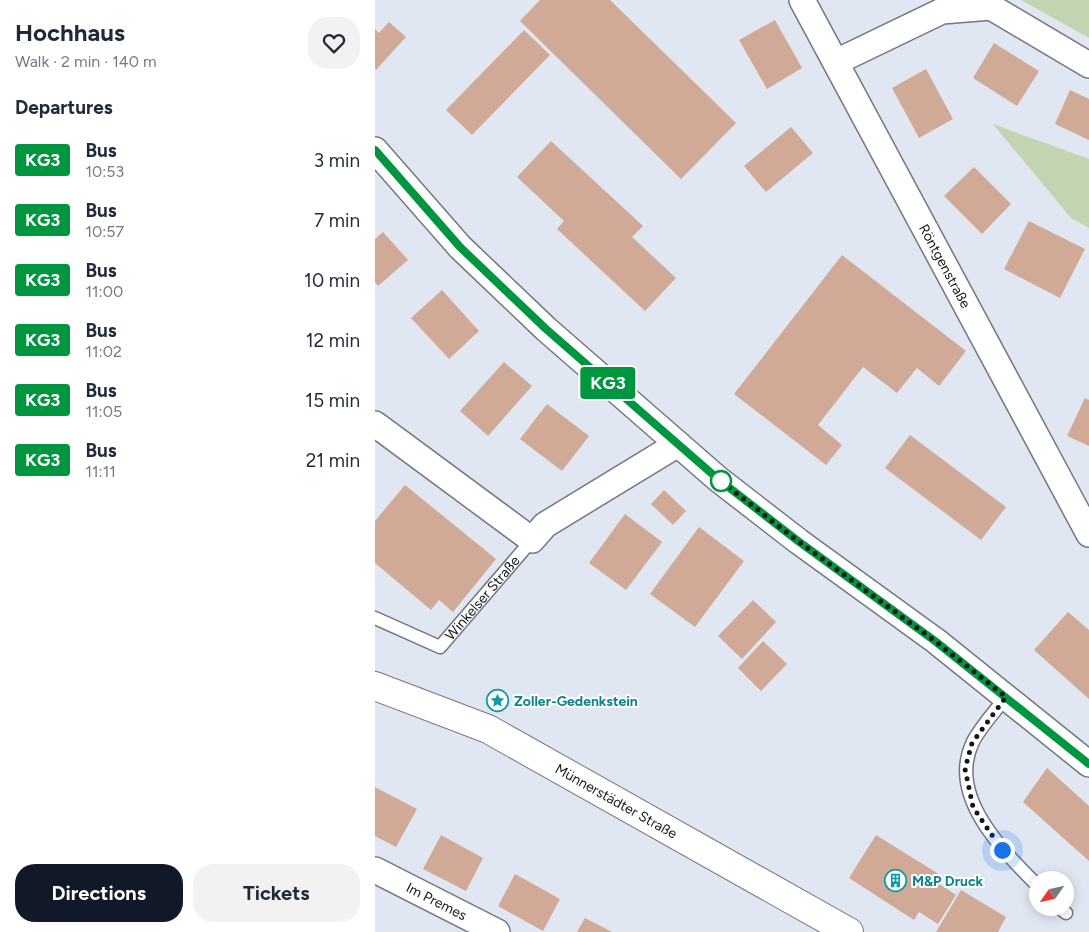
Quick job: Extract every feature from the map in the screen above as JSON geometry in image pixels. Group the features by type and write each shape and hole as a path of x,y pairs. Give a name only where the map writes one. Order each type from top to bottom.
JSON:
{"main road":[{"name":"Münnerstädter Straße","path":"375,686 488,729 849,932"}],"street":[{"name":"Röntgenstraße","path":"802,0 1089,534"},
{"path":"836,62 942,11 991,7 1089,65"},
{"path":"375,150 460,247 546,329 718,479 798,541 935,641 1089,764"},
{"path":"375,424 532,540"},
{"name":"Winkelser Straße","path":"532,540 545,525 678,444"},
{"name":"Im Premes","path":"375,870 497,932"}],"lane":[{"name":"Winkelser Straße","path":"375,618 440,647 532,540"},
{"path":"1006,697 972,743 965,769 973,807 1002,850 1029,877"}],"green space":[{"path":"1021,0 1089,0 1089,38"},
{"path":"993,124 1089,159 1089,228 1071,218"}],"building":[{"path":"540,0 610,0 736,123 681,179 520,21"},
{"path":"775,20 802,68 767,89 739,40"},
{"path":"389,22 406,37 376,70 375,29 379,33"},
{"path":"524,30 550,55 472,135 446,110"},
{"path":"994,43 1039,71 1017,106 973,78"},
{"path":"926,69 953,119 919,138 892,88"},
{"path":"1070,90 1089,99 1089,140 1055,124"},
{"path":"791,127 813,153 766,192 744,166"},
{"path":"551,141 643,226 632,237 676,278 645,311 557,229 564,221 517,177"},
{"path":"974,167 1011,204 982,234 944,196"},
{"path":"1029,221 1085,249 1060,298 1004,269"},
{"path":"383,232 408,260 378,286 375,282 375,239"},
{"path":"842,255 966,351 939,386 917,368 897,393 863,367 818,425 842,445 826,465 734,394"},
{"path":"442,290 479,331 449,359 411,318"},
{"path":"504,362 532,386 488,436 460,411"},
{"path":"1085,398 1089,400 1089,446 1067,436"},
{"path":"547,404 589,436 562,471 520,439"},
{"path":"910,435 1006,507 981,540 885,468"},
{"path":"405,485 496,559 453,612 439,600 431,610 375,563 375,521"},
{"path":"664,490 686,511 673,525 651,504"},
{"path":"625,514 662,542 626,590 589,563"},
{"path":"699,527 744,561 695,627 650,594"},
{"path":"753,600 776,622 742,659 718,636"},
{"path":"1068,612 1089,630 1089,699 1034,650"},
{"path":"763,641 787,664 761,691 738,668"},
{"path":"1047,768 1089,806 1089,861 1023,802"},
{"path":"375,787 417,809 396,847 375,836"},
{"path":"441,835 483,858 466,891 423,869"},
{"name":"M&P Druck","path":"876,835 942,876 938,883 956,895 938,924 919,912 914,920 849,878"},
{"path":"515,874 560,899 543,931 498,906"},
{"path":"961,890 1006,917 998,932 936,932"},
{"path":"585,918 612,932 577,932"}],"bus line":[{"name":"KG3","path":"375,150 460,247 546,329 718,479 798,541 935,641 1089,764"}],"place":[{"name":"Zoller-Gedenkstein","path":"498,701"},
{"name":"M&P Druck","path":"896,881"}],"route":[{"path":"721,481 718,479 798,541 935,641 1006,697 972,743 965,769 973,807 1002,850"}]}
